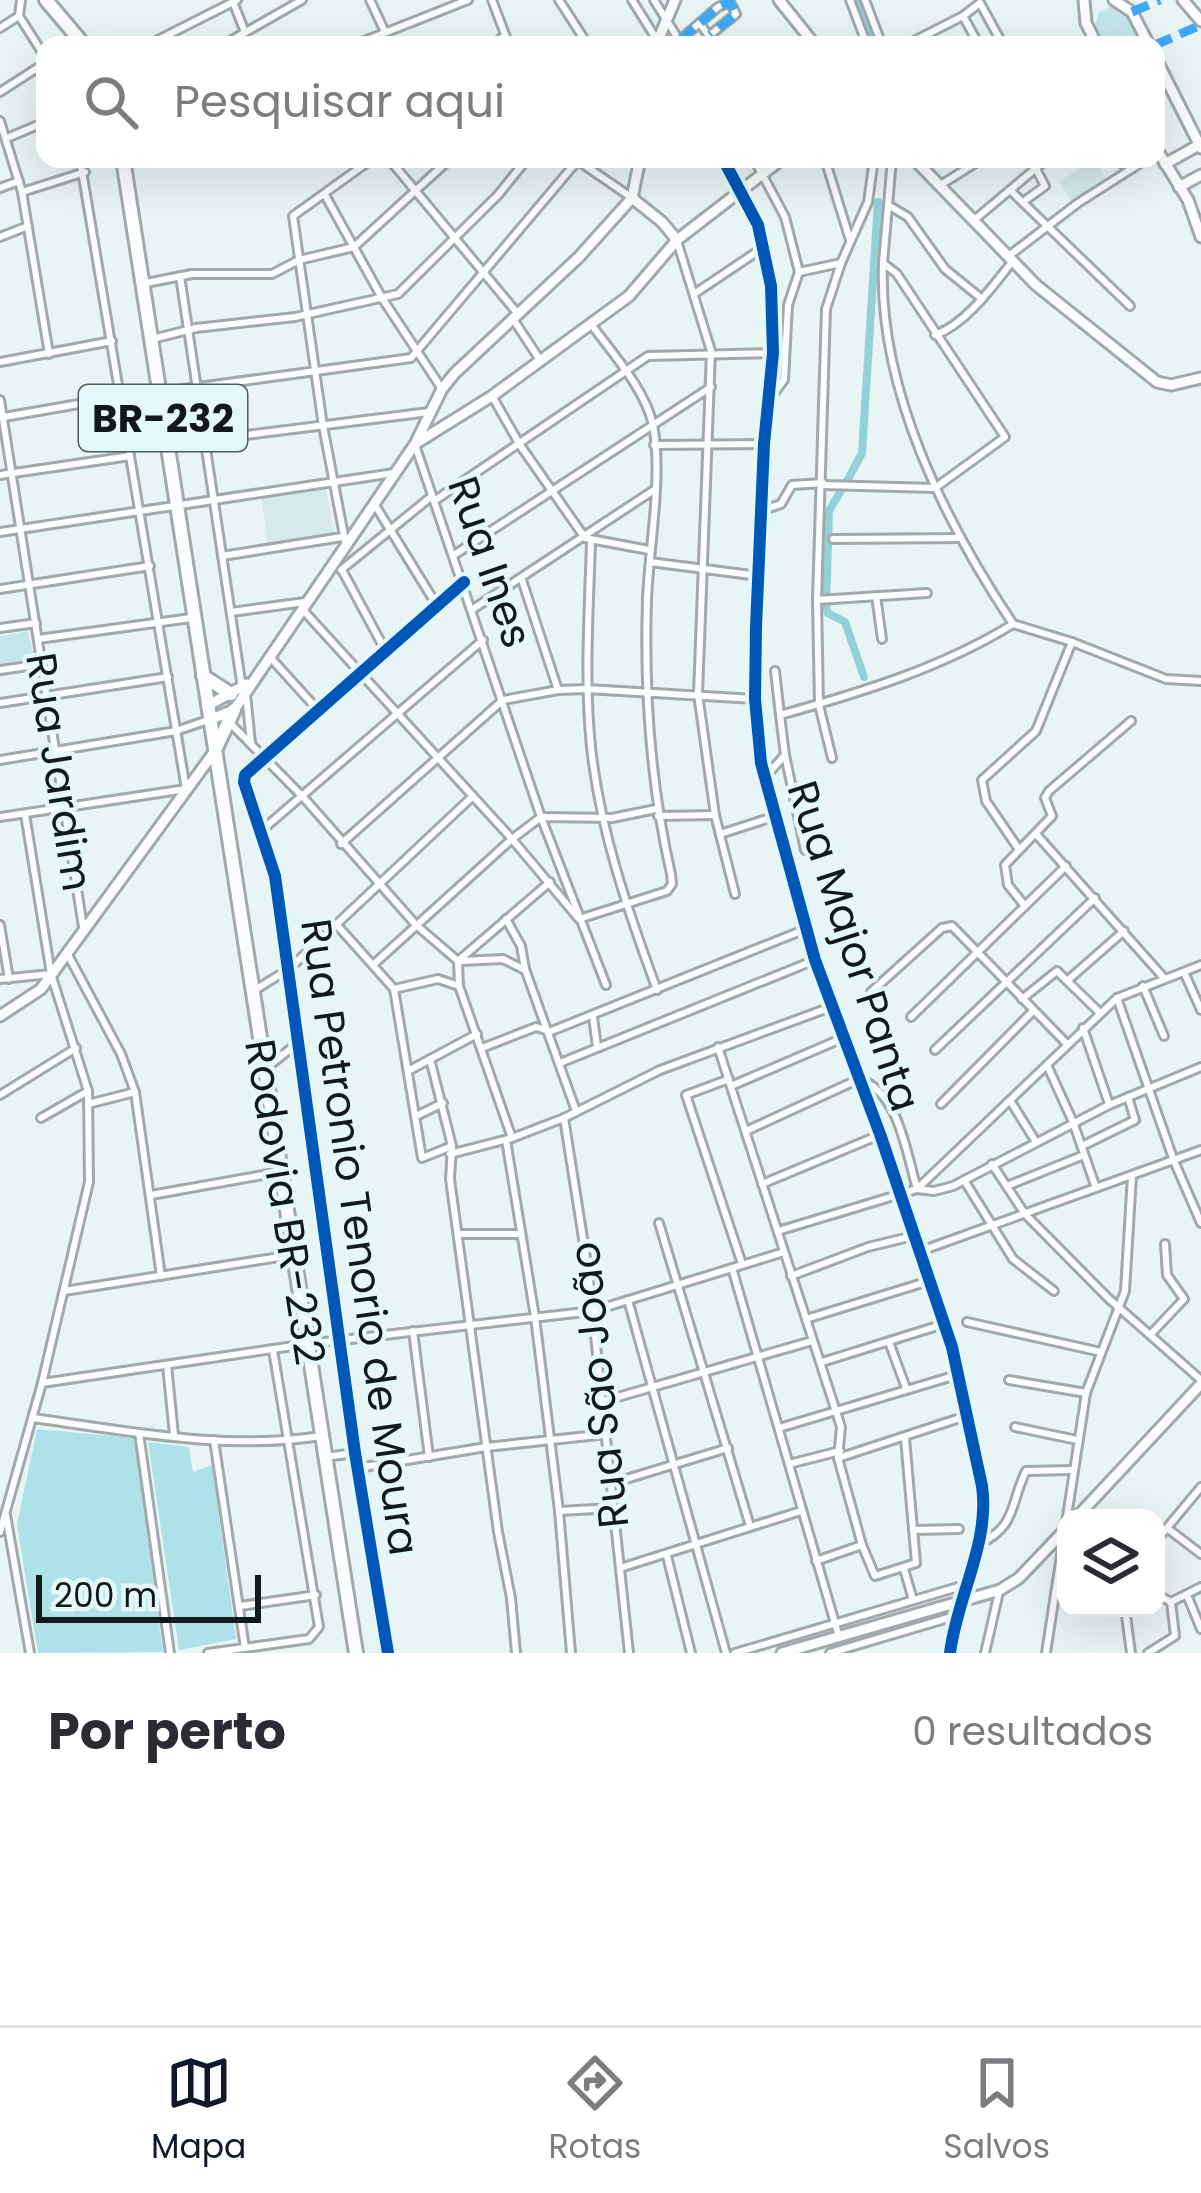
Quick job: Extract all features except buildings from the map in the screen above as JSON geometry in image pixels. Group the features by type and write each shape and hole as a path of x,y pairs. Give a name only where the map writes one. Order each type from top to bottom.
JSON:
{"highway":[{"path":"46,0 76,36"},
{"name":"BR-232","path":"124,168 215,751"},
{"path":"203,676 243,689"},
{"path":"215,751 231,716"},
{"name":"Rodovia BR-232","path":"215,751 356,1653"}],"street":[{"path":"20,0 19,16 36,45"},
{"path":"279,0 284,12"},
{"path":"239,36 302,0"},
{"path":"370,0 385,32"},
{"path":"433,0 438,11"},
{"path":"375,36 468,0"},
{"path":"492,0 505,35"},
{"path":"560,0 582,36"},
{"path":"632,0 653,36"},
{"path":"654,0 678,36"},
{"path":"660,36 675,0"},
{"path":"779,0 804,36"},
{"path":"850,0 864,36"},
{"path":"865,0 879,36"},
{"path":"1094,36 1084,6 1098,0"},
{"path":"1114,0 1132,12 1144,36"},
{"path":"166,36 235,1 245,32"},
{"path":"923,36 963,16 980,1 998,36"},
{"path":"1188,2 1201,20"},
{"path":"687,36 700,24 723,3 732,4 736,14 710,35 700,24"},
{"path":"0,28 19,16"},
{"path":"963,16 974,36"},
{"path":"0,92 36,66"},
{"path":"1165,89 1200,147 1165,164 1198,221 1201,237"},
{"path":"0,121 20,181 50,354"},
{"path":"8,138 36,126"},
{"path":"83,168 186,789"},
{"path":"360,168 293,216 322,426 344,542 339,566 385,649"},
{"path":"397,168 516,316 541,360"},
{"path":"142,284 180,276 272,274 299,260 354,247 440,168"},
{"path":"152,339 185,330 307,314 382,298 405,288 519,168"},
{"path":"159,392 407,361 571,168"},
{"path":"589,168 662,222 677,240 711,351 698,694 715,814 735,894"},
{"path":"222,556 344,542 398,473 442,389 632,199 638,168"},
{"name":"Rua Major Panta","path":"729,168 743,190 764,248 771,286 773,353 764,444 755,699 765,777 815,960 880,1134 960,1374 984,1498 974,1566 964,1585 965,1601 955,1616 950,1653"},
{"name":"Rua Major Panta","path":"761,168 792,235 799,272 788,305 784,380 769,400"},
{"path":"415,444 492,396 629,296 677,240 770,168"},
{"path":"827,168 850,240"},
{"path":"832,758 819,704 826,309 868,202 873,168"},
{"path":"891,168 882,290 897,378 935,488 1013,624 1166,679 1201,681"},
{"path":"922,168 1010,260 1156,382 1171,385 1201,378"},
{"path":"939,186 968,168"},
{"path":"973,221 1036,169 1045,186 1023,202"},
{"path":"935,334 946,331 982,299 1010,260 1047,225 1133,169"},
{"path":"22,193 85,172"},
{"path":"1179,187 1201,175"},
{"path":"0,188 20,181"},
{"path":"1010,190 1130,306"},
{"path":"325,195 382,298 442,389"},
{"path":"888,205 908,217 945,269 982,299"},
{"path":"0,237 28,226"},
{"path":"694,294 764,248"},
{"path":"799,272 841,263"},
{"path":"763,509 781,504 792,485 935,488 1005,437 897,274 883,263"},
{"path":"180,276 251,742"},
{"path":"579,919 667,891 672,884 657,812 645,691 654,490 652,422 591,323"},
{"path":"0,362 112,340"},
{"path":"231,716 243,689 339,566 624,370 660,352 773,353"},
{"path":"454,555 711,387"},
{"path":"492,396 520,445 588,540 591,746 603,819 626,904 658,990"},
{"path":"1,418 119,397"},
{"name":"Rua Jardim","path":"0,400 84,931"},
{"path":"205,441 429,412"},
{"name":"Rua Ines","path":"415,444 579,919"},
{"path":"655,445 764,444"},
{"path":"0,475 130,456"},
{"path":"0,532 398,473"},
{"path":"473,609 588,540 654,490"},
{"path":"375,505 436,604"},
{"path":"833,539 962,538"},
{"path":"588,540 649,550"},
{"path":"649,562 759,576"},
{"path":"0,589 150,566"},
{"path":"522,580 558,690"},
{"path":"266,758 464,582"},
{"path":"823,599 927,593"},
{"path":"876,596 882,639"},
{"path":"231,612 304,606"},
{"path":"304,606 550,882 579,919 606,985"},
{"path":"38,639 195,617"},
{"path":"0,628 36,623"},
{"path":"780,715 882,684 975,646 1013,624"},
{"path":"261,831 483,640"},
{"path":"1019,849 986,801 982,780 1036,731 1072,642"},
{"path":"269,656 317,709"},
{"path":"0,670 42,664"},
{"path":"775,671 785,755 806,850"},
{"path":"0,703 168,677"},
{"path":"0,760 176,731 243,689"},
{"path":"341,844 503,700 587,689 755,699"},
{"path":"208,713 231,716 416,925 458,961 499,959 525,970"},
{"path":"1024,906 1004,877 1004,865 1052,816 1045,798 1048,790 1131,721"},
{"path":"0,1016 41,989 215,751"},
{"path":"765,777 785,755"},
{"name":"Rua Petronio Tenorio de Moura","path":"266,758 244,782 275,876 355,1454 388,1653"},
{"path":"0,817 186,789"},
{"path":"251,991 289,969 473,796"},
{"path":"0,1532 42,1383 89,1182 88,1091 51,974 25,814"},
{"path":"374,964 512,838 542,817 715,814"},
{"path":"720,833 773,817"},
{"path":"1036,834 1164,978"},
{"path":"911,1017 1066,866"},
{"path":"458,961 550,882"},
{"path":"935,1050 1095,898"},
{"path":"506,920 520,946 576,1111"},
{"path":"336,924 394,989 422,1158 509,1139 564,1118 660,1070 831,1007"},
{"path":"0,926 5,979 51,974"},
{"path":"871,992 942,928 952,926 1067,1044"},
{"path":"482,1048 536,1027 549,1032 593,1017 806,928"},
{"path":"1065,976 1124,932"},
{"path":"67,953 121,1054 135,1092 161,1276"},
{"path":"560,1063 815,960"},
{"path":"458,961 459,986 509,1139 559,1511 571,1653"},
{"path":"917,1189 1099,1012 1143,986 1201,965"},
{"path":"1184,972 1201,1010"},
{"path":"1021,1000 1051,973 1065,976 1099,1012"},
{"path":"394,989 424,980 448,979 459,986"},
{"path":"1143,986 1164,1036"},
{"path":"1117,998 1174,1161 1201,1223"},
{"path":"941,1104 1033,1011"},
{"path":"593,1017 598,1047"},
{"path":"1083,1028 1109,1105"},
{"path":"408,1071 477,1034"},
{"path":"742,1264 686,1095 730,1083 842,1038"},
{"path":"265,1069 299,1042"},
{"path":"718,1047 836,1410 842,1438 839,1455 862,1545 875,1576 914,1565 905,1438"},
{"path":"0,1095 76,1048"},
{"path":"430,1059 451,1150 458,1234 515,1653"},
{"path":"1047,1065 1096,1188"},
{"path":"776,1232 900,1192 934,1191 964,1180 1073,1122 1201,1067"},
{"path":"746,1131 859,1079 884,1094 917,1189"},
{"path":"40,1118 88,1091"},
{"path":"88,1104 135,1092"},
{"path":"1007,1186 1135,1120 1128,1097"},
{"path":"1010,1102 1036,1142"},
{"path":"416,1116 443,1103"},
{"name":"Rua São João","path":"564,1118 604,1401 629,1653"},
{"path":"762,1184 880,1134"},
{"path":"918,1252 1201,1150"},
{"path":"992,1165 1025,1214 1201,1382 1084,1509"},
{"path":"151,1196 280,1172"},
{"path":"1067,1509 1086,1393 1121,1309 1132,1175"},
{"path":"964,1180 1013,1259 1054,1292"},
{"path":"659,1223 750,1526"},
{"path":"458,1234 520,1234"},
{"path":"790,1276 913,1236"},
{"path":"1151,1334 1184,1299 1167,1274 1166,1244"},
{"path":"42,1383 307,1344 593,1311 784,1252"},
{"path":"64,1291 294,1255"},
{"path":"732,1268 839,1637"},
{"path":"805,1319 929,1281"},
{"path":"628,1300 726,1653"},
{"path":"967,1322 1101,1352"},
{"path":"820,1363 944,1324"},
{"path":"413,1331 429,1457"},
{"path":"604,1401 812,1341"},
{"path":"890,1342 906,1388"},
{"path":"208,1653 309,1639 319,1627 273,1350"},
{"path":"167,1365 174,1436"},
{"path":"778,1429 960,1374"},
{"path":"1010,1380 1086,1393"},
{"path":"789,1464 905,1438 969,1415"},
{"path":"33,1418 214,1440 290,1441 322,1436"},
{"path":"1015,1427 1077,1440"},
{"path":"139,1433 170,1653"},
{"path":"358,1468 607,1434"},
{"path":"214,1440 245,1648"},
{"path":"613,1483 728,1448"},
{"path":"325,1457 355,1454"},
{"path":"978,1545 1010,1522 1026,1471 1072,1470"},
{"path":"1165,1530 1201,1487"},
{"path":"559,1511 614,1508"},
{"path":"620,1568 802,1511"},
{"path":"5,1512 30,1653"},
{"path":"914,1530 959,1528"},
{"path":"1167,1528 1201,1554"},
{"path":"782,1653 998,1591 1057,1538"},
{"path":"816,1562 862,1545"},
{"path":"667,1556 692,1653"},
{"path":"904,1569 913,1602"},
{"path":"1046,1653 1057,1578"},
{"path":"735,1653 964,1585"},
{"path":"1171,1602 1201,1587"},
{"path":"985,1653 998,1591"},
{"path":"240,1606 316,1595"},
{"path":"1187,1595 1201,1629"},
{"path":"1165,1599 1171,1602"},
{"path":"1148,1653 1175,1636 1171,1602"},
{"path":"830,1653 864,1649 955,1616"},
{"path":"1125,1617 1131,1653"}],"shaded area":[{"path":"1113,5 1124,13 1136,36 1101,36 1095,26 1098,13"},
{"path":"1081,168 1099,168 1106,180 1071,201 1059,181"},
{"path":"326,489 334,534 268,545 261,498"},
{"path":"28,631 35,663 0,668 0,636"},
{"path":"37,1429 135,1438 163,1652 38,1653 17,1524"},
{"path":"148,1442 189,1447 193,1472 212,1465 236,1639 179,1650"}],"waterway":[{"path":"859,0 873,36"},
{"path":"845,485 862,453 878,202"},
{"path":"842,489 829,511 826,608 845,622 864,677"}],"marked path":[{"path":"1132,12 1160,0"},
{"path":"685,36 730,2 736,14 710,35"},
{"path":"1165,41 1201,25"}],"cycle path":[{"path":"728,168 758,225 771,286 773,353 756,627 755,699 761,763 815,960 952,1347 982,1486 981,1529 950,1653"},
{"path":"388,1653 355,1453 275,876 244,782 245,775 464,582"}]}
